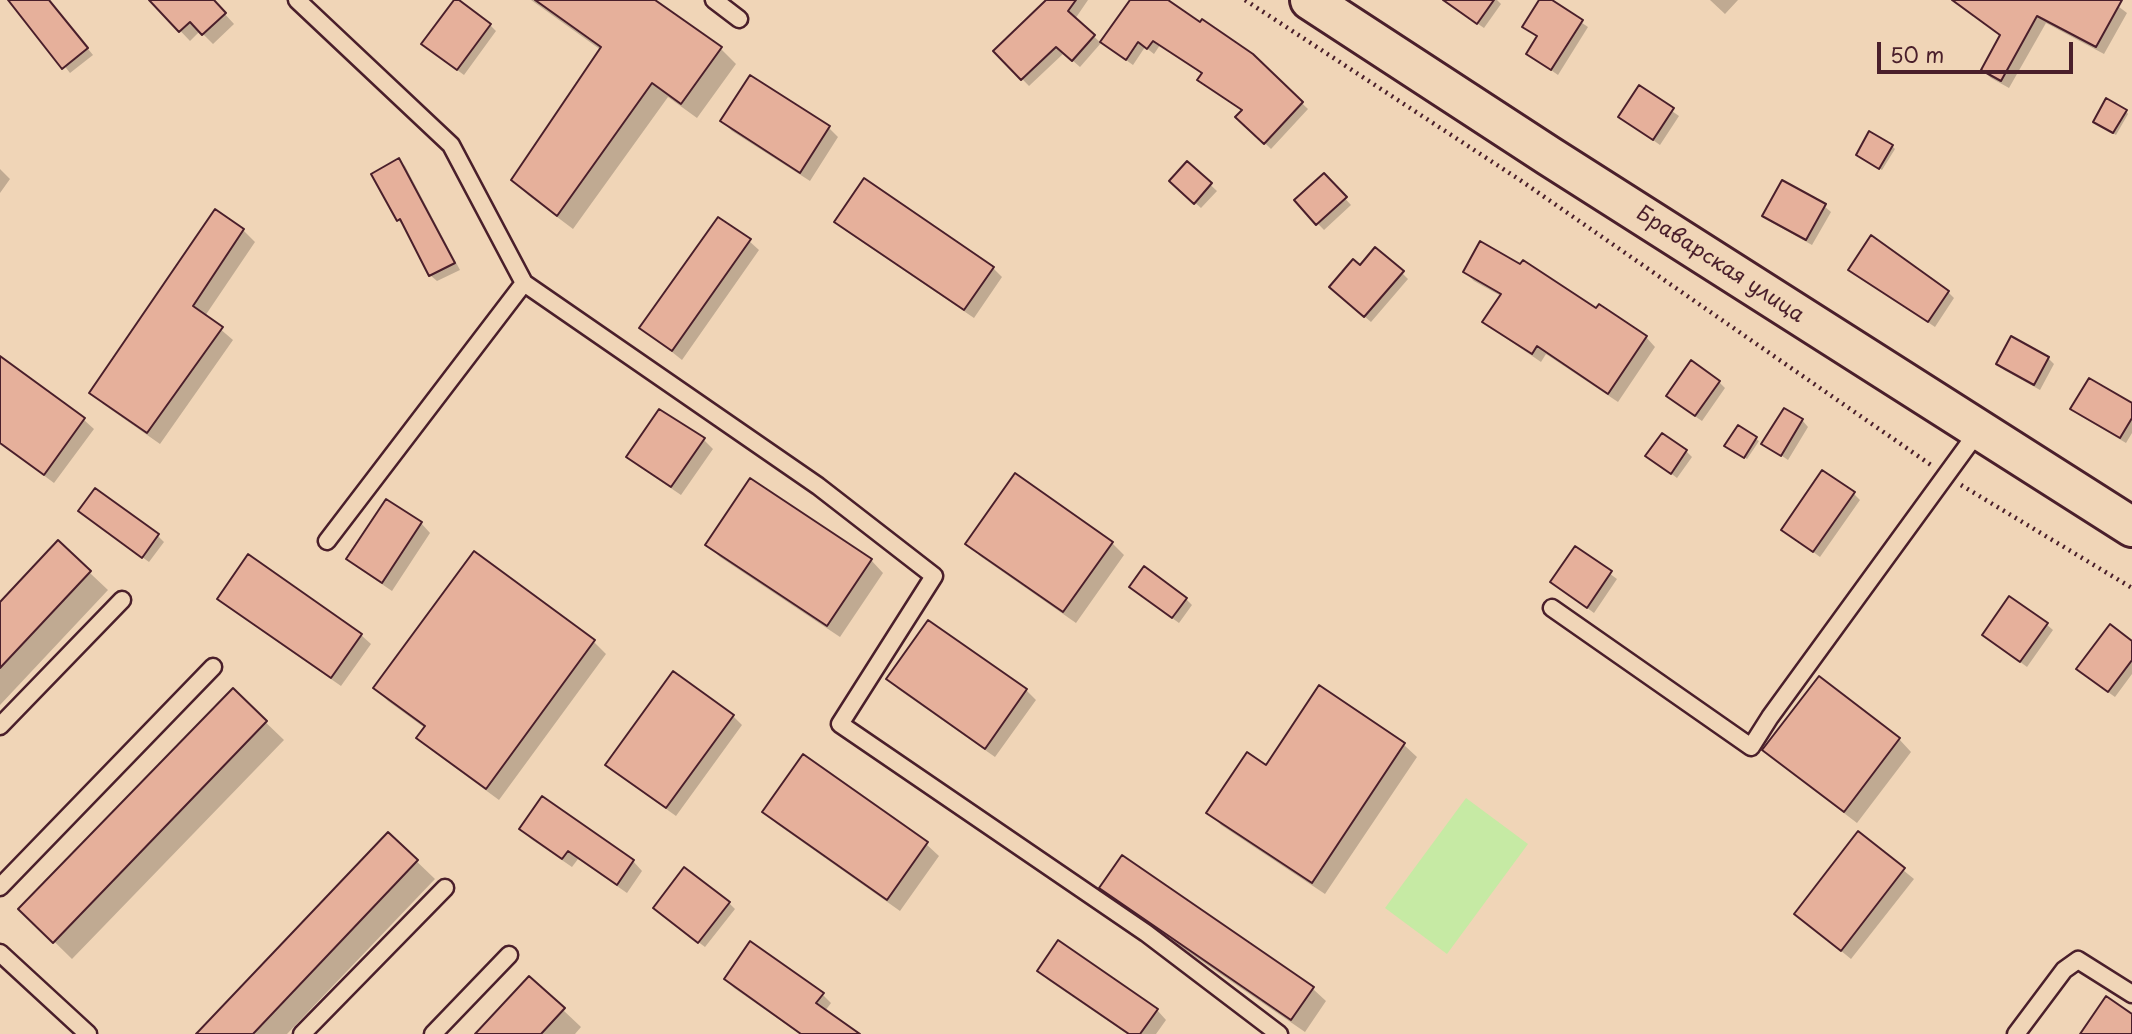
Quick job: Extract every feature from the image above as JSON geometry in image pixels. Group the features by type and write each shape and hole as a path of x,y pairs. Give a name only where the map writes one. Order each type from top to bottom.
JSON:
{"main road":[{"name":"Браварская улица","path":"1310,0 2132,527"}],"lane":[{"path":"298,0 451,145 524,283 818,486 934,576 841,724 1146,933 1279,1034"},
{"path":"714,0 739,19"},
{"path":"327,541 524,283"},
{"path":"1552,608 1751,747 1979,430"},
{"path":"0,726 122,600"},
{"path":"0,887 213,667"},
{"path":"302,1034 445,888"},
{"path":"0,953 88,1034"},
{"path":"433,1034 509,955"},
{"path":"2016,1034 2064,970 2078,960 2132,994"}],"path":[{"path":"1245,0 1520,180 1945,475 2132,588"}],"green space":[{"path":"1466,798 1528,844 1447,954 1385,908"}],"building":[{"path":"8,0 49,0 88,48 62,69"},
{"path":"149,0 214,0 226,13 202,35 190,22 179,32"},
{"path":"454,0 459,0 491,24 457,70 421,44"},
{"path":"535,0 655,0 722,47 681,104 652,83 557,216 511,180 601,47"},
{"path":"1046,0 1076,0 1068,11 1095,35 1072,61 1056,47 1021,80 993,51"},
{"path":"1130,0 1168,0 1200,22 1202,19 1253,54 1303,102 1264,144 1235,117 1242,110 1197,80 1202,73 1153,41 1147,49 1138,42 1126,60 1100,42"},
{"path":"1443,0 1494,0 1477,24"},
{"path":"1539,0 1552,0 1583,20 1551,70 1526,54 1537,36 1522,27"},
{"path":"1952,0 2122,0 2096,47 2037,16 2001,81 1981,70 2000,35"},
{"path":"750,75 830,126 800,173 720,121"},
{"path":"1639,85 1674,108 1653,140 1618,117"},
{"path":"2106,98 2127,110 2113,133 2093,122"},
{"path":"1869,131 1893,145 1879,169 1856,155"},
{"path":"399,158 455,263 429,276 400,219 397,221 371,174"},
{"path":"1187,161 1212,183 1194,204 1169,181"},
{"path":"1324,173 1347,197 1316,225 1294,200"},
{"path":"864,178 994,267 964,310 834,222"},
{"path":"1782,180 1826,204 1806,240 1762,216"},
{"path":"215,209 244,229 193,306 223,327 147,433 89,393"},
{"path":"718,217 751,239 672,351 639,328"},
{"path":"1871,235 1949,291 1928,322 1848,270"},
{"path":"1480,241 1520,264 1523,260 1596,308 1599,304 1647,336 1608,394 1537,346 1532,354 1482,322 1501,294 1463,272"},
{"path":"1375,247 1404,271 1364,317 1329,287 1353,259 1360,265"},
{"path":"2011,336 2049,357 2034,385 1996,364"},
{"path":"0,356 85,418 44,475 0,443"},
{"path":"1691,360 1720,381 1695,416 1666,396"},
{"path":"2089,378 2132,403 2132,418 2120,438 2070,409"},
{"path":"1784,408 1803,419 1781,456 1761,444"},
{"path":"659,409 705,438 671,487 626,457"},
{"path":"1738,425 1757,437 1744,458 1724,446"},
{"path":"1662,433 1687,450 1671,474 1645,456"},
{"path":"1822,470 1855,492 1813,552 1781,530"},
{"path":"1015,473 1113,542 1063,612 965,544"},
{"path":"750,478 872,559 827,626 705,545"},
{"path":"95,488 159,534 142,558 78,511"},
{"path":"386,499 422,522 382,583 346,559"},
{"path":"58,540 91,571 0,668 0,602"},
{"path":"1575,546 1612,571 1587,608 1550,582"},
{"path":"474,551 595,640 486,789 416,738 425,726 373,688"},
{"path":"248,554 362,634 331,678 217,599"},
{"path":"1144,566 1187,598 1172,618 1129,587"},
{"path":"2009,596 2048,623 2020,662 1982,635"},
{"path":"928,620 1027,689 985,749 886,679"},
{"path":"2110,624 2132,641 2132,660 2108,692 2076,669"},
{"path":"673,671 734,715 666,808 605,765"},
{"path":"1819,676 1900,738 1844,812 1762,750"},
{"path":"1319,685 1405,743 1312,883 1206,813 1247,752 1266,765"},
{"path":"233,688 267,721 53,943 18,909"},
{"path":"803,754 928,842 887,900 762,812"},
{"path":"542,796 634,860 617,885 568,851 562,859 519,829"},
{"path":"1858,831 1905,868 1841,951 1794,914"},
{"path":"388,832 418,860 253,1034 196,1034"},
{"path":"1122,855 1314,987 1291,1020 1099,888"},
{"path":"684,867 730,902 698,943 653,908"},
{"path":"1058,940 1158,1009 1140,1034 1129,1034 1037,971"},
{"path":"750,941 824,993 816,1003 860,1034 801,1034 724,979"},
{"path":"529,976 565,1008 541,1034 475,1034"},
{"path":"2106,996 2132,1014 2132,1034 2080,1034"}]}
